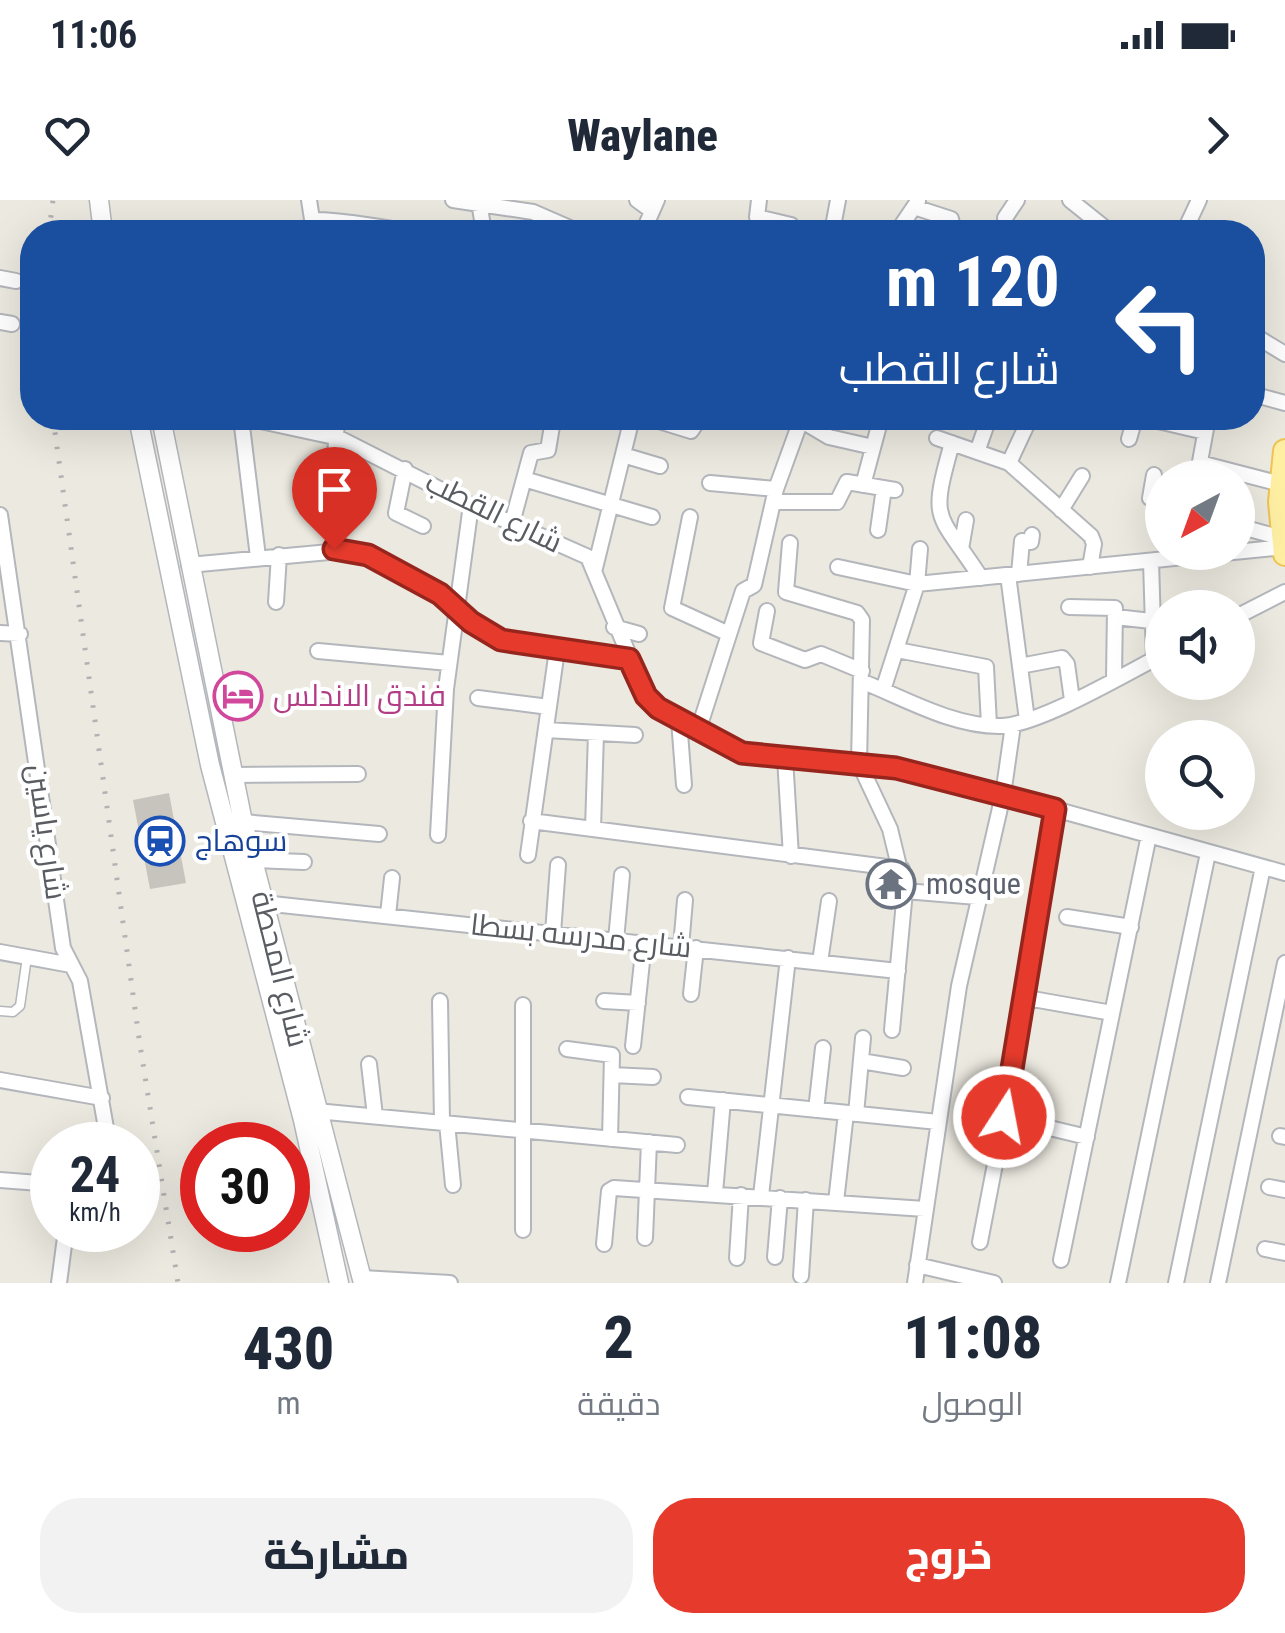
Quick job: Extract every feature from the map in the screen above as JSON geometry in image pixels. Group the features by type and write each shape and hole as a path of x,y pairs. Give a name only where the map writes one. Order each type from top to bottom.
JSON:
{"main road":[{"path":"1284,547 1281,484 1285,451"}],"street":[{"path":"453,200 533,212 551,220"},
{"path":"637,200 655,205"},
{"path":"759,200 757,218 767,220"},
{"path":"1004,218 1016,200"},
{"path":"1075,201 1096,220"},
{"path":"916,203 952,220"},
{"path":"0,278 16,281"},
{"name":"شارع المحطة","path":"140,430 210,765 303,1120 339,1283"},
{"name":"شارع المحطة","path":"163,430 243,822 362,1281"},
{"path":"253,430 258,557"},
{"name":"شارع القطب","path":"304,430 339,438 471,505 588,557 646,696 679,720 742,753 860,763 1003,795 1285,873"},
{"path":"334,482 339,430"},
{"path":"512,523 533,450 549,447 552,430"},
{"path":"595,568 629,430"},
{"path":"698,731 744,589 754,586 795,430"},
{"path":"817,430 829,438 873,448"},
{"path":"862,485 878,430"},
{"path":"977,452 984,430"},
{"path":"1009,463 1024,430"},
{"path":"1129,439 1132,430"},
{"path":"1200,460 1205,430"},
{"path":"981,578 937,506 945,440 1009,463 1092,538 1090,567"},
{"path":"622,455 660,466"},
{"path":"405,469 396,512 423,526"},
{"path":"1061,510 1082,476"},
{"path":"524,479 652,517"},
{"path":"1255,480 1281,484"},
{"path":"710,483 835,503 843,484 889,489 878,530"},
{"path":"438,835 449,663 471,505"},
{"name":"شارع ياسين","path":"0,515 63,948 80,981 106,1122"},
{"path":"690,517 672,608 729,634"},
{"path":"961,549 966,520"},
{"path":"1255,534 1284,547"},
{"path":"915,1283 976,897 1020,722 1013,574 1022,542 1031,542 1032,535"},
{"path":"790,542 784,589 861,616 860,763 890,829 904,891 892,1030"},
{"path":"1255,550 1284,547"},
{"path":"189,565 334,549 368,555 457,608 501,640 629,659"},
{"path":"884,690 917,584 920,549"},
{"path":"276,602 279,555"},
{"path":"838,566 917,584 1145,562"},
{"path":"1255,607 1285,592"},
{"path":"1069,607 1111,605 1116,617 1114,678"},
{"path":"767,612 759,639 762,644 805,660 821,654 884,690 953,718 988,726 1020,722 1145,663"},
{"path":"1116,617 1145,620"},
{"path":"614,626 639,634"},
{"path":"0,633 20,634"},
{"path":"528,854 556,650"},
{"path":"897,650 986,666 988,726"},
{"path":"318,651 449,663"},
{"path":"1020,666 1062,658 1067,664 1072,700"},
{"path":"478,698 549,707"},
{"path":"679,720 684,785"},
{"path":"546,730 635,735"},
{"path":"593,829 596,733"},
{"path":"785,758 790,856"},
{"path":"234,775 358,774"},
{"path":"980,1242 1027,998 1055,809"},
{"path":"531,821 902,869"},
{"path":"243,822 379,834"},
{"path":"1061,1260 1149,836"},
{"path":"1118,1283 1208,852"},
{"path":"252,860 304,862"},
{"path":"553,933 558,864"},
{"path":"1176,1283 1263,867"},
{"path":"616,940 622,875"},
{"path":"388,915 392,878"},
{"path":"904,891 976,897"},
{"path":"685,900 691,994"},
{"path":"820,962 829,901"},
{"name":"شارع مدرسه بسطا","path":"263,902 898,970"},
{"path":"1067,917 1130,927"},
{"path":"633,1046 644,943"},
{"path":"0,952 72,965"},
{"path":"762,1196 788,958"},
{"path":"1218,1283 1285,964"},
{"path":"1027,998 1112,1013"},
{"path":"440,1001 444,1122 453,1185"},
{"path":"604,1001 638,1004"},
{"path":"523,1005 524,1230"},
{"path":"836,1202 863,1038"},
{"path":"816,1110 823,1048"},
{"path":"567,1050 610,1053 610,1139"},
{"path":"861,1061 903,1068"},
{"path":"368,1064 375,1116"},
{"path":"612,1074 652,1077"},
{"path":"0,1080 102,1098"},
{"path":"688,1096 938,1122"},
{"path":"715,1192 723,1100"},
{"path":"316,1111 678,1146"},
{"path":"1004,1117 1087,1137"},
{"path":"645,1238 649,1142"},
{"path":"0,1180 30,1182"},
{"path":"1269,1187 1285,1190"},
{"path":"604,1244 609,1191 715,1192 925,1209"},
{"path":"737,1258 740,1195"},
{"path":"775,1257 780,1198"},
{"path":"801,1276 806,1200"},
{"path":"1265,1249 1285,1253"},
{"path":"59,1283 63,1252"},
{"path":"917,1265 994,1283"},
{"path":"362,1281 450,1283"}],"lane":[{"path":"0,1011 14,1012 20,1006 27,957"}],"building":[{"name":"سوهاج","path":"169,793 186,883 150,889 133,800"}],"railway":[{"path":"50,220 53,200"},
{"path":"55,430 140,1045 178,1283"}],"place":[{"name":"فندق الاندلس","path":"238,696"},
{"name":"سوهاج","path":"160,841"},
{"name":"mosque","path":"891,884"}],"route":[{"path":"334,549 368,555 446,597 471,622 501,640 629,659 646,696 658,708 742,753 896,768 1055,809 1027,998 1004,1117"}]}
